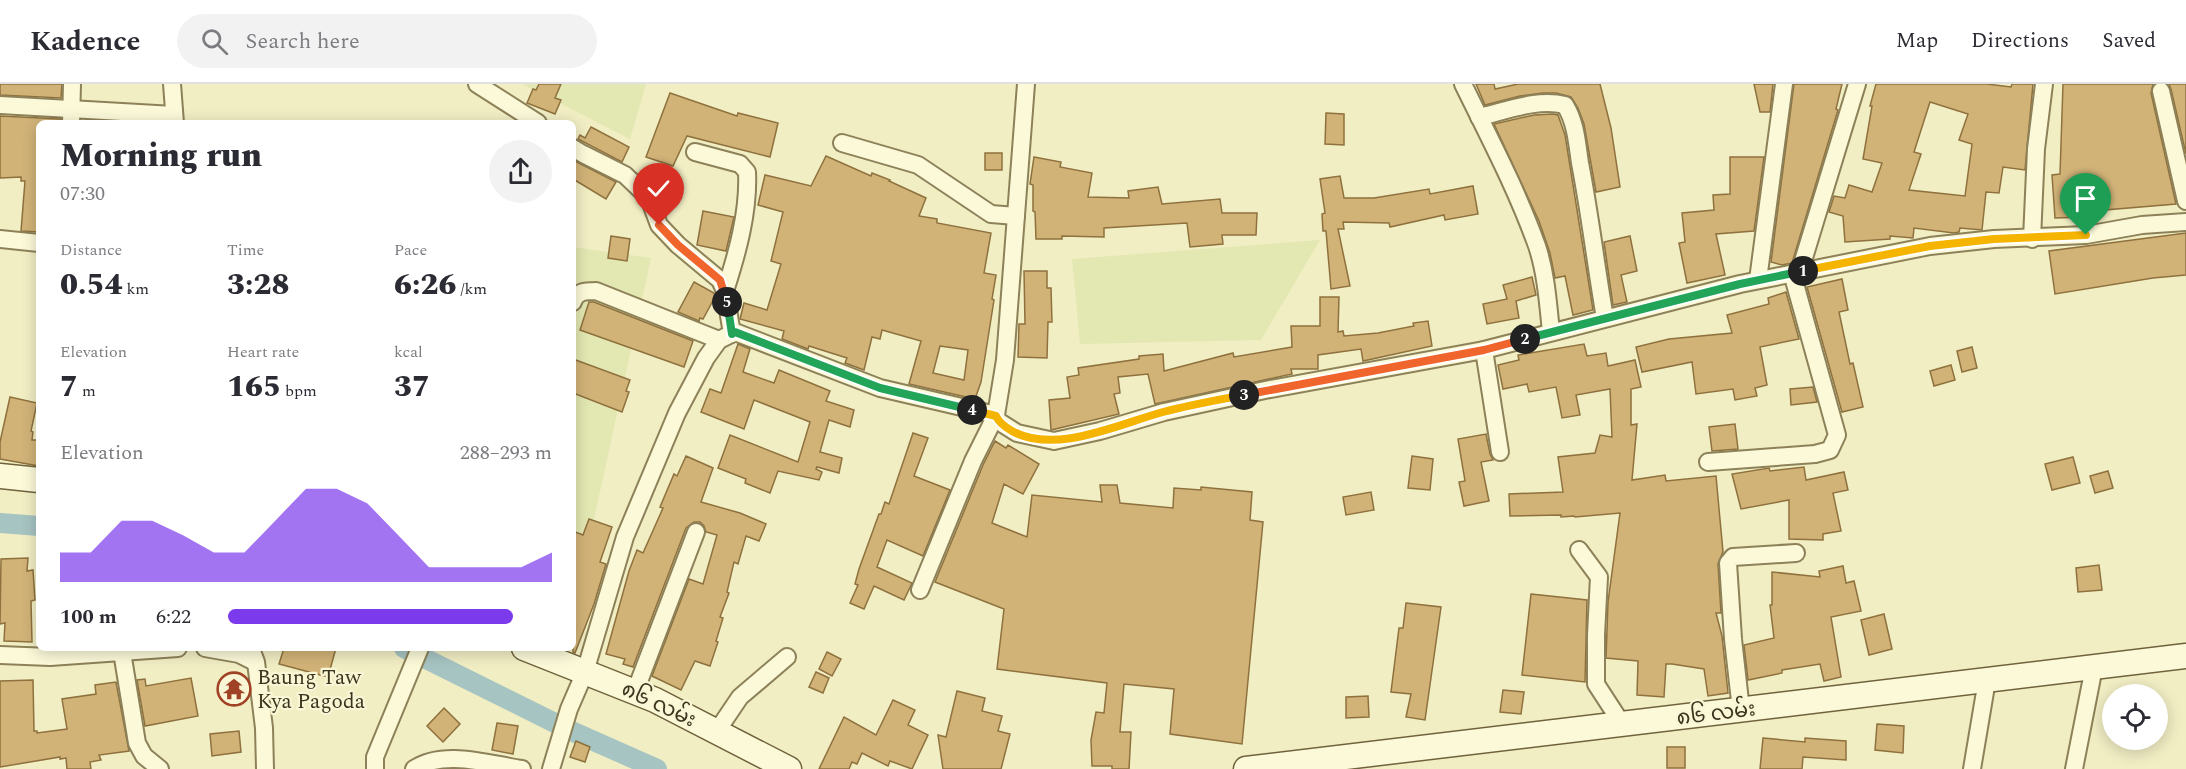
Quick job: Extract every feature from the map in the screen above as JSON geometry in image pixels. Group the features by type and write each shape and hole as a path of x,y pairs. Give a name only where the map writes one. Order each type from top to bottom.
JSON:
{"street":[{"path":"72,84 72,116"},
{"path":"0,105 72,116 175,119 172,84"},
{"path":"477,84 533,120"},
{"path":"920,590 973,461 996,416 1005,360 1026,84"},
{"path":"1462,84 1538,248 1546,283 1551,332"},
{"path":"1758,280 1784,84"},
{"path":"1708,462 1815,454 1830,450 1837,435 1796,272 1857,84"},
{"path":"2032,238 2036,149 2044,84"},
{"path":"2161,91 2186,201"},
{"path":"1479,117 1537,103 1565,105 1575,129 1605,318"},
{"path":"842,143 918,165 991,214 1016,216"},
{"path":"576,150 625,175 649,198 659,225 678,245 720,280 725,291"},
{"path":"695,152 740,164 747,172 748,186 737,255 725,291 726,337"},
{"path":"996,416 998,421 1017,433 1054,441 1100,431 1173,410 1265,390 1484,350 1758,280 1930,246 1994,239 2086,235 2142,225 2186,222"},
{"path":"0,239 36,243"},
{"path":"576,296 583,291 596,291 726,337"},
{"path":"551,769 569,709 585,672 625,537 677,413 706,358 726,337 735,332 880,388 996,416"},
{"path":"1484,350 1500,452"},
{"path":"0,476 36,480"},
{"path":"635,692 696,532"},
{"path":"1579,550 1599,577 1596,684 1622,724"},
{"path":"1741,710 1732,639 1728,563 1733,557 1796,553"},
{"path":"0,655 50,657 136,651"},
{"path":"222,651 238,654 256,662"},
{"path":"249,651 256,662 264,728 264,769"},
{"name":"၈၆ လမ်း","path":"532,651 656,700 789,769"},
{"path":"122,652 137,743 144,756 160,769"},
{"path":"375,769 375,757 417,655"},
{"name":"၈၆ လမ်း","path":"1246,769 1358,762 1622,724 2186,656"},
{"path":"717,731 740,697 787,657"},
{"path":"2074,769 2094,667"},
{"path":"1972,769 1988,680"},
{"path":"414,769 421,764 451,758 522,769"}],"green space":[{"path":"522,84 646,84 630,139"},
{"path":"1320,240 1261,340 1080,344 1072,259"},
{"path":"576,247 651,258 582,574 576,572"}],"building":[{"path":"0,84 62,84 61,98 0,95"},
{"path":"539,84 561,84 555,98 561,100 555,114 527,103 533,89 536,90"},
{"path":"1476,84 1494,84 1495,89 1518,84 1600,84 1611,128 1620,187 1596,192 1584,124 1571,97 1556,93 1543,93 1485,105"},
{"path":"1754,84 1773,84 1770,112 1760,112"},
{"path":"1794,84 1842,84 1836,109 1838,110 1792,263 1782,265 1771,262"},
{"path":"1876,84 1987,84 2011,87 2012,84 2033,84 2025,170 2003,167 1999,193 1986,192 1982,230 1960,228 1959,232 1954,233 1914,228 1913,238 1890,236 1890,239 1845,242 1843,216 1829,212 1834,196 1845,198 1849,185 1872,192 1882,163 1863,159 1872,106 1870,106","holes":["1930,102 1968,114 1959,140 1972,144 1965,196 1909,190 1921,154 1914,152"]},
{"path":"2063,84 2153,84 2151,93 2176,204 2084,213 2085,217 2055,218 2052,175 2060,174"},
{"path":"2169,84 2186,84 2186,154 2171,89"},
{"path":"670,93 737,116 738,113 778,123 770,157 687,136 673,166 646,157"},
{"path":"1326,113 1344,114 1344,145 1325,144"},
{"path":"1534,115 1558,115 1565,135 1593,310 1573,315 1565,276 1555,278 1550,253 1539,221 1494,124"},
{"path":"0,116 61,119 36,120 36,232 21,231 25,181 21,181 21,177 0,178"},
{"path":"591,127 629,147 622,162 578,139 580,135 585,138"},
{"path":"985,153 1002,153 1002,170 985,170"},
{"path":"826,156 871,176 872,173 890,180 926,198 919,216 937,219 937,223 991,233 984,273 996,275 992,299 994,300 981,382 975,399 909,384 921,341 882,330 880,339 872,337 864,370 845,363 847,358 809,346 808,349 782,339 784,331 740,319 744,303 767,310 781,264 771,261 783,212 758,205 765,175 811,186","holes":["940,346 968,350 964,380 933,373"]},
{"path":"1034,157 1061,162 1060,167 1092,173 1088,197 1129,198 1128,191 1158,187 1162,204 1220,199 1222,213 1257,213 1256,235 1222,235 1223,244 1190,247 1187,223 1104,228 1104,237 1062,236 1062,239 1036,239 1033,185 1030,184"},
{"path":"1730,157 1764,157 1754,231 1716,234 1725,275 1687,283 1679,243 1685,242 1682,213 1714,210 1713,195 1730,194"},
{"path":"576,162 616,182 606,199 576,181"},
{"path":"1340,176 1344,198 1374,198 1429,189 1430,194 1473,186 1478,214 1445,220 1444,215 1390,227 1389,223 1343,222 1344,229 1338,229 1350,286 1331,289 1326,231 1323,231 1322,214 1325,213 1320,179"},
{"path":"703,211 734,217 726,251 697,245"},
{"path":"2186,233 2186,275 2055,294 2049,251"},
{"path":"611,236 630,239 627,261 608,258"},
{"path":"1630,236 1637,271 1621,275 1627,302 1613,305 1604,242"},
{"path":"1024,271 1047,271 1047,288 1051,288 1052,322 1048,322 1047,358 1018,357 1019,324 1025,324"},
{"path":"1532,277 1536,295 1516,301 1519,318 1487,324 1483,304 1507,299 1503,285"},
{"path":"1842,279 1848,310 1839,312 1850,364 1853,363 1863,407 1842,412 1807,287"},
{"path":"694,282 714,293 715,297 703,319 700,318 699,321 678,312"},
{"path":"1786,292 1799,339 1760,347 1767,385 1755,388 1757,396 1735,400 1733,389 1696,394 1692,362 1642,372 1636,347 1669,339 1732,333 1727,315 1769,304 1768,298"},
{"path":"1320,297 1339,297 1338,332 1343,331 1344,336 1378,333 1428,321 1432,346 1363,361 1361,349 1318,355 1318,369 1291,369 1292,374 1155,404 1148,374 1118,377 1120,393 1114,394 1119,414 1051,430 1049,400 1070,398 1067,377 1079,375 1078,368 1139,359 1139,356 1163,354 1164,371 1233,353 1234,357 1292,347 1291,326 1320,326"},
{"path":"589,302 693,341 684,367 580,330"},
{"path":"738,344 750,349 743,372 774,383 779,370 830,391 826,401 854,410 850,427 829,420 820,452 842,458 839,473 817,467 816,469 822,472 819,480 778,471 770,493 745,483 746,479 718,468 730,435 798,462 810,422 754,400 744,429 701,412 710,389 721,393"},
{"path":"1584,344 1587,356 1606,353 1608,366 1635,360 1641,387 1631,389 1631,425 1637,424 1632,480 1665,475 1666,481 1716,476 1723,552 1718,564 1721,613 1716,613 1722,636 1728,693 1708,696 1704,669 1666,664 1664,697 1637,695 1638,661 1606,658 1608,602 1620,513 1575,517 1510,516 1509,494 1563,492 1558,457 1595,453 1600,435 1612,437 1610,389 1576,395 1580,415 1562,418 1556,387 1529,392 1527,384 1503,389 1498,365 1519,360 1518,355"},
{"path":"1972,347 1977,368 1962,372 1957,351"},
{"path":"576,360 630,380 626,391 629,392 622,412 576,394"},
{"path":"1951,365 1955,380 1934,386 1930,371"},
{"path":"1813,387 1817,402 1791,405 1790,389"},
{"path":"10,397 36,403 31,431 33,432 32,440 36,440 36,465 0,459 0,442"},
{"path":"1735,424 1738,449 1712,451 1709,427"},
{"path":"913,433 928,438 914,476 950,490 923,556 887,540 877,567 912,583 904,600 874,586 864,609 850,603 858,585 855,584 859,569 879,514 885,502 889,504"},
{"path":"1486,434 1493,460 1481,462 1489,501 1464,506 1459,482 1465,481 1458,439"},
{"path":"995,441 1006,448 1008,445 1039,464 1023,494 1004,484 992,523 1027,537 1032,495 1102,502 1100,485 1117,485 1120,503 1173,508 1174,488 1201,490 1201,487 1252,492 1250,520 1263,522 1242,744 1170,734 1174,689 1124,684 1120,732 1131,732 1129,769 1092,766 1091,740 1096,712 1104,713 1107,683 997,669 1004,609 935,582"},
{"path":"686,456 713,468 701,502 740,513 766,524 759,541 746,536 738,564 734,562 727,592 729,593 720,617 723,618 716,641 718,642 710,666 695,661 681,690 652,676 689,579 703,584 717,535 706,532 700,522 694,522 686,528 633,667 623,664 625,659 606,654 637,550 643,553 663,508 660,507 674,474 677,476"},
{"path":"1412,456 1433,459 1430,490 1408,488"},
{"path":"2073,457 2080,483 2052,490 2045,464"},
{"path":"1804,467 1806,480 1844,472 1848,490 1833,493 1841,531 1823,534 1823,540 1789,539 1789,500 1741,509 1732,474 1769,468 1770,471"},
{"path":"2108,471 2113,488 2095,493 2090,476"},
{"path":"1371,492 1374,510 1346,515 1343,497"},
{"path":"589,519 612,527 600,562 606,564 576,650 576,532 583,535"},
{"path":"28,558 27,571 33,570 35,600 31,601 32,642 4,641 5,623 0,624 1,559"},
{"path":"2099,565 2102,590 2078,592 2076,568"},
{"path":"1843,566 1846,583 1854,581 1861,611 1831,617 1841,677 1824,681 1820,664 1782,670 1782,673 1748,680 1744,645 1774,638 1770,605 1772,605 1772,572 1820,577 1819,571"},
{"path":"1531,594 1587,600 1585,682 1522,675"},
{"path":"1406,603 1441,607 1425,720 1406,717 1411,694 1391,692 1399,628 1403,628"},
{"path":"1884,614 1892,649 1869,655 1861,620"},
{"path":"283,651 335,651 328,677 279,664"},
{"path":"827,652 841,659 832,676 819,669"},
{"path":"816,672 829,678 823,693 809,687"},
{"path":"191,678 198,716 145,726 137,680 145,679 146,686"},
{"path":"33,680 34,731 37,733 67,729 62,699 96,694 95,685 116,682 129,751 99,755 101,760 90,762 91,769 67,769 66,758 60,759 60,757 0,767 0,681"},
{"path":"1503,690 1524,692 1521,714 1500,712"},
{"path":"957,691 985,698 982,711 1002,716 998,731 1010,734 1001,769 943,769 938,735 946,737"},
{"path":"1368,696 1369,717 1346,718 1346,697"},
{"path":"893,700 915,710 908,725 928,735 912,769 890,761 888,766 862,753 857,764 852,762 849,769 819,769 844,717 876,735"},
{"path":"444,708 460,724 443,742 427,726"},
{"path":"497,723 518,726 513,754 492,750"},
{"path":"1877,724 1904,726 1903,753 1875,750"},
{"path":"239,731 241,752 212,756 210,734"},
{"path":"1763,738 1805,742 1805,738 1846,741 1846,760 1803,757 1802,769 1760,769"},
{"path":"576,741 590,747 585,762 570,757"},
{"path":"1667,747 1685,747 1685,768 1667,768"}],"waterway":[{"path":"0,523 36,526"},
{"path":"410,651 569,730 657,769"}],"place":[{"name":"Baung Taw Kya Pagoda","path":"234,689"}],"route":[{"path":"659,225 678,245 720,280 725,291 732,334 735,332 880,388 996,416 998,421 1017,433 1054,441 1100,431 1164,412 1265,390 1484,350 1740,284 1792,273 1930,246 1994,239 2086,235"}]}
